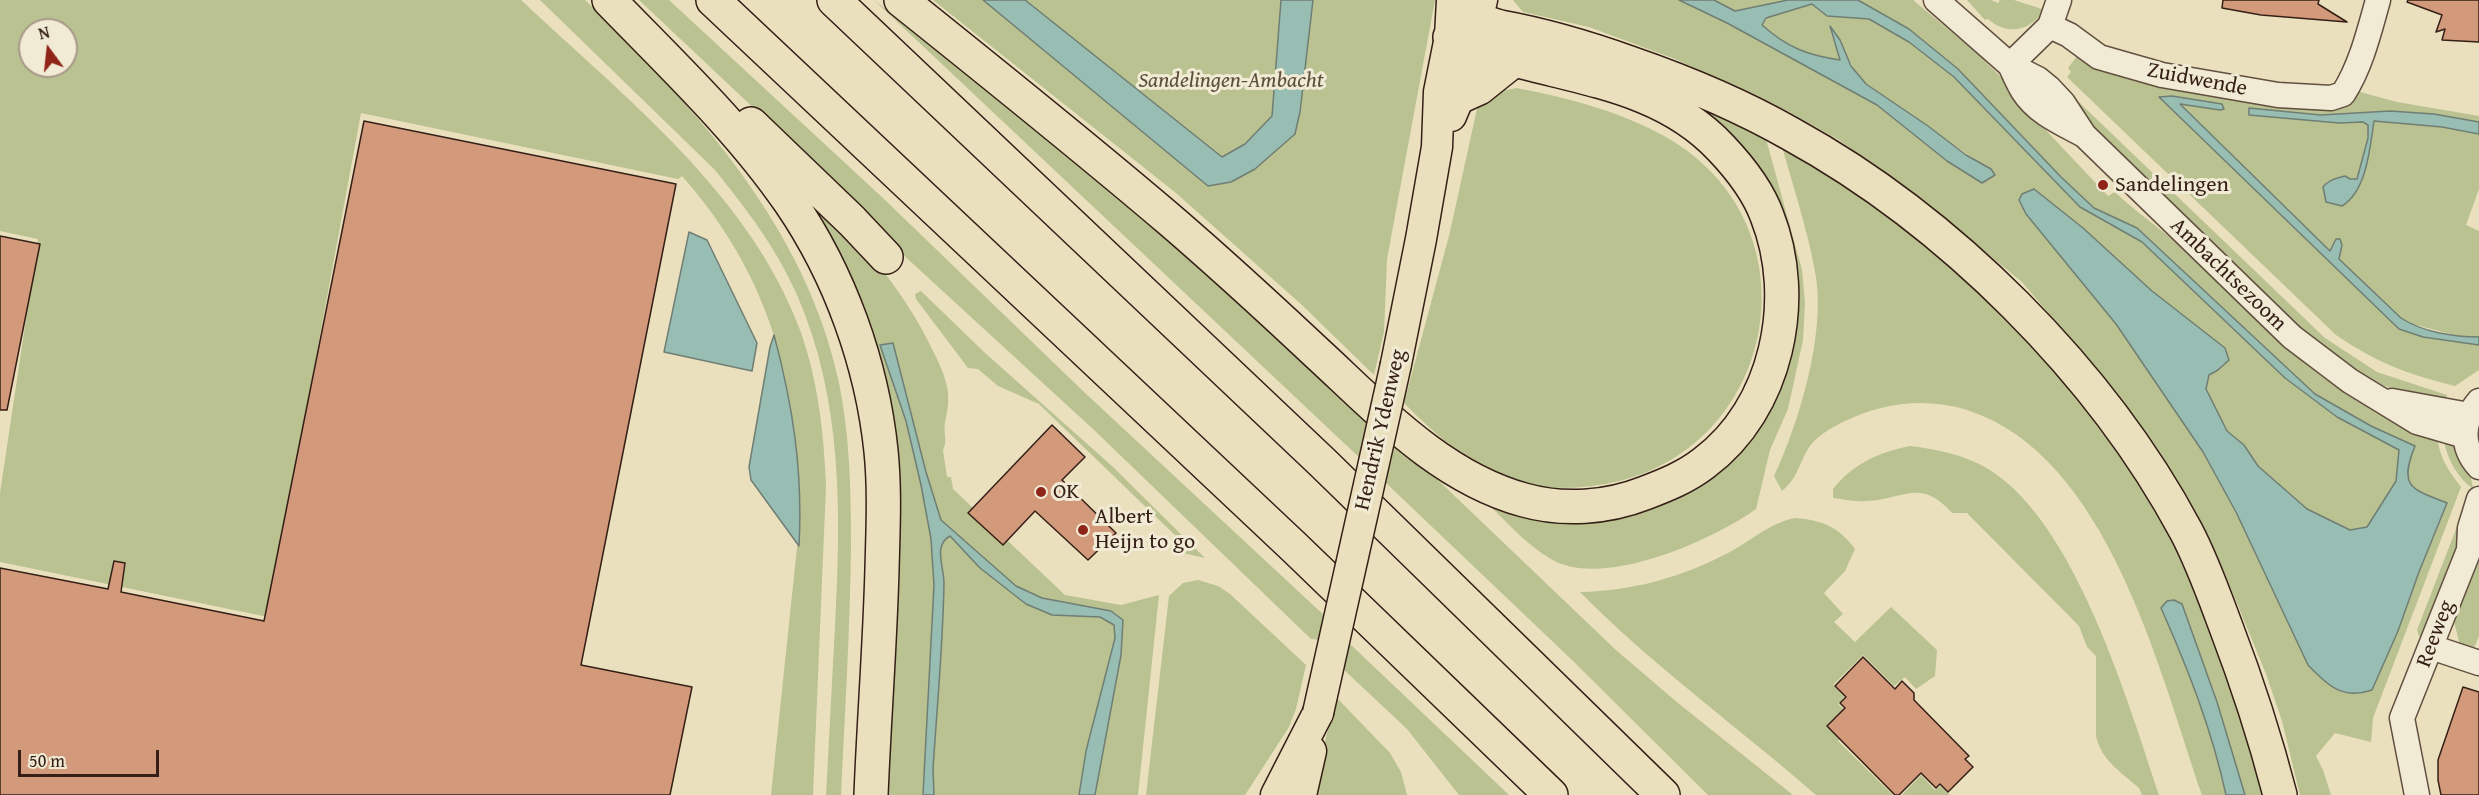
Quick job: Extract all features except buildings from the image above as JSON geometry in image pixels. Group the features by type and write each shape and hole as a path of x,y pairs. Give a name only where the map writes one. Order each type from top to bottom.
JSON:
{"highway":[{"path":"609,0 722,118 776,182 828,268 861,352 881,451 884,517 872,795"},
{"path":"615,0 732,106 852,221 886,257"},
{"path":"713,0 1302,555 1551,795"},
{"path":"834,0 1323,463 1663,795"},
{"path":"901,0 1170,220 1410,439 1494,490 1526,501 1563,507 1596,505 1633,498 1673,482 1706,462 1737,429 1759,398 1779,338 1782,300 1778,260 1768,216 1746,177 1720,146 1698,126 1672,109 1614,84 1514,60 1470,26"},
{"path":"1470,26 1602,53 1707,93 1792,134 1896,202 2009,299 2060,353 2110,413 2152,473 2187,534 2217,604 2256,707 2280,795"},
{"path":"1459,97 1479,88 1514,60"}],"main road":[{"name":"Hendrik Ydenweg","path":"1437,147 1459,97 1470,26 1452,0"},
{"name":"Hendrik Ydenweg","path":"1301,795 1396,364 1421,239 1437,147 1440,92 1470,26"},
{"name":"Hendrik Ydenweg","path":"1276,795 1318,713"}],"street":[{"name":"Ambachtsezoom","path":"1936,0 2010,65 2038,79 2049,88 2063,103 2084,135 2292,337 2350,381 2384,400 2471,417"},
{"path":"2010,65 2050,26 2059,0"},
{"name":"Zuidwende","path":"2050,26 2069,35 2099,57 2119,64 2211,85 2278,95 2331,98 2343,94 2349,85 2367,40 2378,0"},
{"path":"2471,417 2469,453 2479,467"},
{"name":"Reeweg","path":"2417,795 2402,718 2474,543 2470,528 2479,499"},
{"path":"2431,647 2479,663"}],"green space":[{"path":"0,0 521,0 641,111 717,191 750,235 778,281 800,330 819,407 826,486 813,795 771,795 800,519 798,470 786,378 774,336 758,294 738,254 713,215 682,176 678,179 361,113 268,617 0,562 0,493 38,239 0,231"},
{"path":"540,0 585,0 667,83 705,127 774,222 801,273 823,327 843,403 850,484 850,608 841,795 826,795 837,584 836,458 823,375 812,335 797,295 770,245 714,169"},
{"path":"639,0 669,0 884,199 1084,392 1327,618 1322,640 1311,639 1093,429 899,251 830,180"},
{"path":"874,0 1080,161 1373,418 1363,461"},
{"name":"Sandelingen-Ambacht","path":"933,0 983,0 1208,186 1208,168 997,0 1435,0 1387,259 1384,332 1374,375 1302,305 1176,193"},
{"path":"1513,0 1679,0 1727,23 1877,105 1947,161 1982,183 1991,169 1871,88 1855,70 1830,30 1841,61 1799,49 1762,25 1766,18 1812,4 1827,16 1869,19 1909,42 1954,77 2080,207 2142,242 2285,378 2337,417 2400,450 2396,481 2367,527 2350,530 2307,509 2278,486 2258,466 2244,445 2227,431 2205,389 2209,375 2218,370 2152,291 2083,228 2034,189 2022,194 2026,214 2116,324 2203,452 2236,512 2308,665 2372,690 2398,631 2447,504 2418,490 2408,480 2407,472 2414,446 2371,426 2315,394 2137,228 2094,208 2061,177 1958,69 1909,29 1858,0 1913,0 1974,51 2027,102 2023,106 2108,196 2115,192 2182,248 2306,365 2360,401 2437,435 2445,463 2461,487 2373,718 2371,742 2335,733 2316,756 2331,795 2300,795 2282,721 2266,674 2225,574 2145,436 2077,347 2022,282 1956,228 1839,140 1789,112 1675,59 1589,27 1523,12"},
{"path":"1714,0 1788,0 1735,11"},
{"path":"1967,0 1991,0 1998,3 2000,0 2014,0 2045,10 2026,26 2011,29 1996,25 1988,19 1985,20"},
{"path":"1490,36 1763,128 1802,270 1805,302 1803,340 1788,409 1770,450 1756,509 1686,547 1627,565 1598,569 1573,567 1551,559 1532,546 1482,498 1536,513 1710,466 1789,312 1732,150"},
{"path":"2077,56 2090,63 2351,101 2360,92 2397,102 2479,116 2479,122 2390,111 2321,115 2249,108 2250,115 2339,123 2363,122 2368,125 2368,138 2357,179 2345,176 2326,182 2325,199 2336,205 2351,200 2372,138 2373,121 2442,127 2479,134 2479,189 2466,225 2479,231 2479,337 2462,337 2408,323 2401,318 2339,259 2342,245 2330,252 2179,104 2220,110 2222,104 2172,96 2159,97 2399,329 2423,337 2479,345 2479,370 2455,386 2393,366 2365,353 2336,335 2067,77 2071,72 2068,68"},
{"path":"2060,84 2325,338 2377,372 2447,395 2446,402 2380,384 2352,369 2316,342 2100,133 2056,88"},
{"path":"1517,88 1616,114 1671,140 1719,180 1748,229 1761,283 1758,338 1739,389 1705,433 1659,467 1599,485 1575,488 1541,486 1518,481 1491,471 1451,446 1404,403 1449,236 1477,109 1494,92"},
{"path":"1779,136 1936,245 2082,397 2183,549 2272,795 2245,795 2217,702 2182,604 2161,608 2198,700 2214,747 2226,795 2202,795 2146,630 2121,572 2092,519 2057,472 2016,434 1967,410 1951,406 1920,403 1888,406 1858,415 1819,437 1808,449 1791,481 1782,491 1774,476 1792,431 1808,379 1817,326 1818,300 1809,242"},
{"path":"773,151 880,266 898,291 930,345 946,381 948,392 943,450 947,477 951,477 953,489 1065,595 1121,605 1159,595 1138,795 874,795 886,460"},
{"path":"921,291 984,352 1112,466 1205,558 1169,550 1179,539 1039,404 998,386 978,369 968,368 916,299 915,294"},
{"path":"1396,440 1617,651 1793,795 1708,795 1572,660 1386,483"},
{"path":"2444,441 2454,443 2470,472 2473,489 2454,468"},
{"path":"1910,446 1950,453 1988,469 2019,494 2047,529 2072,570 2094,617 2114,665 2159,795 2142,795 2139,788 2102,752 2096,736 2096,656 2087,647 2079,626 1967,513 1952,513 1941,502 1921,493 1866,501 1833,498 1833,489 1849,472 1867,460"},
{"path":"2468,498 2458,551 2424,638 2419,636 2417,630"},
{"path":"1795,518 1829,526 1843,535 1855,549 1845,571 1824,593 1843,614 1834,622 1855,642 1891,607 1937,650 1935,676 1916,689 1905,677 1894,686 1863,655 1833,685 1844,697 1838,704 1857,722 1838,741 1893,795 1816,795 1666,671 1580,592 1636,586 1691,570 1735,549 1768,528"},
{"path":"2479,556 2479,636 2472,653 2460,645 2454,622 2458,605"},
{"path":"1198,580 1218,586 1230,594 1306,665 1296,709 1289,727 1245,795 1146,795 1169,596 1183,583"},
{"path":"1349,643 1509,795 1459,795 1407,729 1342,668"},
{"path":"1337,698 1390,753 1401,772 1407,795 1310,795"},
{"path":"1921,775 1935,790 1941,786 1950,795 1902,795"}],"water":[{"path":"983,0 1025,0 1222,157 1245,144 1272,116 1281,0 1313,0 1300,112 1295,134 1255,169 1231,182 1208,186"},
{"path":"1679,0 1714,0 1735,11 1788,0 1858,0 1909,29 1958,69 2061,177 2094,208 2137,228 2315,394 2371,426 2415,446 2410,460 2408,479 2417,490 2447,503 2398,631 2372,690 2362,693 2344,692 2329,685 2308,665 2236,512 2203,452 2116,324 2026,214 2019,200 2022,194 2034,189 2083,228 2152,291 2225,348 2229,360 2209,375 2206,389 2227,431 2244,445 2258,466 2307,509 2350,530 2367,527 2396,481 2399,450 2337,417 2285,378 2142,242 2080,207 1954,77 1909,42 1869,19 1827,16 1812,4 1766,18 1762,25 1789,45 1818,56 1840,60 1830,26 1840,40 1851,66 1866,84 1966,155 1991,169 1995,175 1982,183 1947,161 1877,105 1727,23"},
{"path":"2172,96 2222,104 2224,109 2220,110 2180,104 2330,251 2336,239 2340,239 2342,245 2339,259 2401,318 2438,333 2479,337 2479,345 2423,337 2399,329 2159,97"},
{"path":"2249,108 2321,115 2390,111 2434,114 2479,122 2479,134 2442,127 2374,121 2369,155 2362,179 2357,190 2342,206 2326,202 2323,187 2330,181 2345,176 2357,179 2368,138 2368,125 2363,122 2339,123 2249,115"},
{"path":"689,232 707,240 757,343 752,371 664,352"},
{"path":"774,335 795,439 798,465 799,546 751,480 749,467"},
{"path":"893,343 926,472 941,520 1016,586 1042,598 1111,611 1123,620 1121,655 1095,795 1079,795 1086,751 1115,638 1114,625 1100,617 1052,615 1026,604 980,568 950,536 942,545 941,551 944,583 933,769 934,795 923,795 934,585 931,539 906,421 880,345"},
{"path":"2174,600 2182,604 2217,702 2245,795 2226,795 2214,747 2198,700 2161,608 2167,601"}],"place":[{"name":"Sandelingen","path":"2103,185"},
{"name":"OK","path":"1041,492"},
{"name":"Albert Heijn to go","path":"1083,530"}]}
